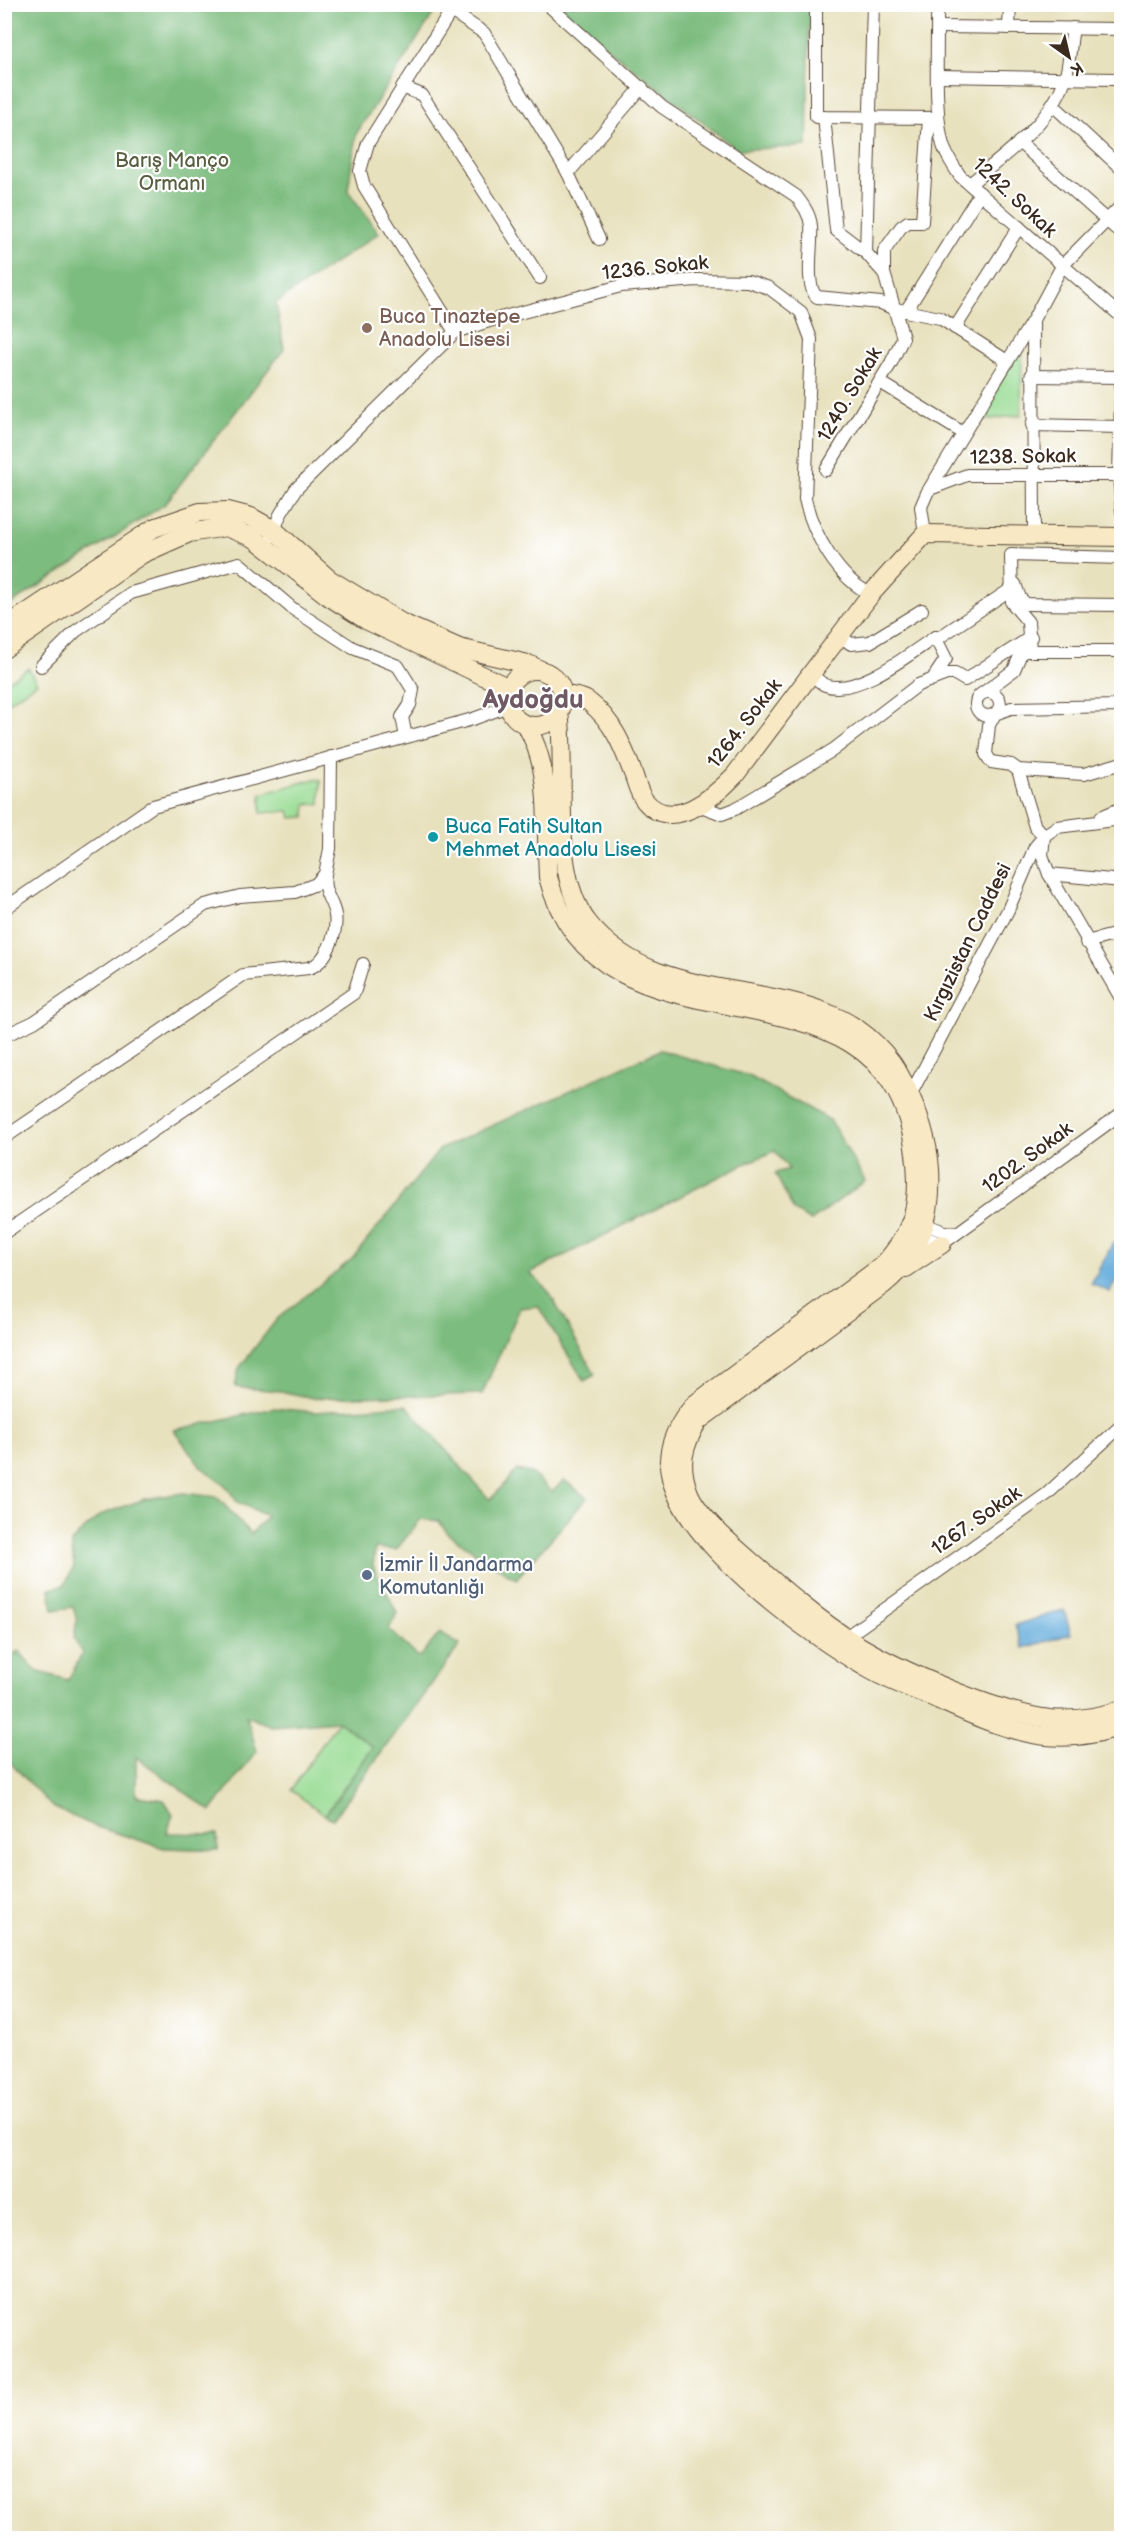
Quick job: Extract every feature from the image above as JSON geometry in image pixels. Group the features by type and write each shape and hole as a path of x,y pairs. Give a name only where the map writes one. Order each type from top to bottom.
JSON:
{"main road":[{"path":"4,628 132,541 177,518 200,512 228,511 251,518 274,530 329,579 402,623 459,648 528,664 548,674 560,686 566,873 580,912 597,933 623,955 666,976 818,1008 848,1020 880,1048 899,1073 907,1101 918,1172 917,1228 906,1264 883,1285"},
{"path":"4,649 142,554 174,538 226,527 249,535 328,596 359,616 509,697 518,721 526,725 545,724 561,703"},
{"name":"1264. Sokak","path":"561,703 588,700 606,720 619,738 641,794 650,806 663,813 675,814 698,806 718,792 735,775 871,594 925,534"},
{"path":"925,534 1122,537"},
{"path":"509,697 521,674 539,671 548,674"},
{"path":"526,725 536,741 543,763 548,877 551,889 561,914 586,948 621,974 648,986 796,1019 835,1033 859,1048 907,1101"},
{"path":"917,1228 882,1266 695,1404 676,1430 670,1453 671,1476 677,1498 690,1520 711,1543 770,1599 832,1645 881,1676 970,1714 1027,1733 1073,1736 1104,1731 1122,1725"},
{"path":"949,1238 710,1410 698,1421 688,1438 683,1456 690,1496 708,1519 765,1574 846,1637 872,1653 945,1686 1025,1714 1051,1719 1078,1719 1103,1716 1122,1709"}],"street":[{"path":"547,4 662,107 796,196 806,208 811,226 812,293 816,297 881,303 900,310 940,318 1006,361"},
{"path":"816,4 816,117 934,118 922,222 908,222 894,235 884,251 884,273"},
{"path":"866,253 873,4"},
{"name":"1242. Sokak","path":"937,4 939,76 934,118 949,160 970,184 1122,317"},
{"path":"1009,28 1010,4"},
{"path":"455,332 364,186 360,171 368,143 455,8 484,33 568,173 599,239"},
{"path":"938,27 1122,29"},
{"path":"970,184 1019,142 1052,104 1066,77 1072,28"},
{"path":"939,76 1066,77 1120,81"},
{"path":"402,87 422,95 540,278"},
{"path":"568,173 642,87"},
{"path":"1052,104 1122,169"},
{"path":"824,117 836,230 866,253 884,273"},
{"path":"1019,142 1122,234"},
{"path":"900,310 980,193"},
{"path":"925,534 921,507 930,489 1033,320 1062,266 1122,205"},
{"path":"955,328 1019,227"},
{"name":"1240. Sokak","path":"825,470 880,382 903,338 900,310 884,273"},
{"name":"1236. Sokak","path":"268,548 274,530 296,489 455,332 621,286 697,280 748,281 769,288 796,308 807,323 811,339 805,499 808,512 823,544 839,568 862,591 871,594"},
{"path":"796,308 812,293"},
{"path":"1033,320 1031,376 1034,534"},
{"path":"1122,361 1119,475 1122,512"},
{"path":"1031,376 1121,377"},
{"path":"880,382 963,433"},
{"path":"1032,425 1120,427"},
{"name":"1238. Sokak","path":"930,489 967,475 1119,475"},
{"path":"1030,651 1031,637 1028,622 1012,603 1011,555 1122,558"},
{"path":"41,666 76,631 131,593 239,563 293,609 353,648 398,666 413,690 410,705 402,717 406,737"},
{"path":"1011,567 1020,598 1026,604 1122,604"},
{"path":"810,674 825,685 852,684 883,671 1011,589"},
{"path":"840,636 850,645 865,644 922,610"},
{"path":"933,678 941,670 946,659 938,637"},
{"path":"698,806 722,814 735,809 827,754 908,691 933,678 955,674 965,680 1031,637"},
{"path":"1122,651 1022,651 1014,670 983,693 976,702 977,710 987,716 1011,708 1122,706"},
{"path":"983,693 991,693 999,700 999,708 989,725 987,758 998,765 1011,765 1018,770 1084,774 1122,764"},
{"path":"4,909 153,806 406,737 509,697"},
{"path":"4,1138 243,975 309,968 319,964 327,956 335,920 324,891 330,849 331,758"},
{"path":"1018,770 1035,827 1045,835"},
{"path":"1086,822 1122,808"},
{"path":"1045,835 1057,828 1086,822 1122,819"},
{"path":"1045,835 1042,855 1048,874 1086,942 1116,983 1122,1000"},
{"name":"Kırgızistan Caddesi","path":"907,1101 1008,910 1035,847 1045,835"},
{"path":"4,1036 34,1022 205,904 240,896 303,890 316,884 325,874"},
{"path":"1048,874 1122,882"},
{"path":"1086,942 1122,933"},
{"path":"4,1233 354,993 363,964"},
{"name":"1202. Sokak","path":"949,1238 1122,1113"},
{"path":"917,1228 949,1238"},
{"path":"917,1228 949,1238"},
{"name":"1267. Sokak","path":"846,1637 1047,1494 1122,1425"}],"green space":[{"name":"Barış Manço Ormanı","path":"5,4 439,5 356,134 348,191 379,233 276,303 284,349 165,504 5,608"},
{"path":"552,5 810,5 807,146 738,150"},
{"path":"1022,344 1021,415 977,421"},
{"path":"28,668 37,683 8,702 5,696 5,683"},
{"path":"314,779 321,780 320,804 306,804 305,817 291,818 289,811 261,813 261,794"},
{"path":"660,1050 749,1076 830,1120 865,1181 811,1221 794,1211 775,1173 789,1169 775,1151 744,1164 530,1273 549,1292 595,1375 584,1381 538,1306 520,1308 482,1394 313,1398 280,1391 235,1387 239,1368 277,1319 352,1259 440,1149"},
{"path":"406,1405 490,1500 517,1470 531,1473 552,1492 564,1480 587,1498 516,1579 449,1535 439,1521 421,1519 396,1550 375,1548 373,1566 397,1613 389,1629 419,1658 440,1633 460,1645 333,1819 325,1815 373,1747 338,1721 271,1726 246,1716 257,1751 211,1811 136,1757 136,1796 164,1800 173,1814 167,1833 217,1834 218,1850 164,1848 97,1827 52,1807 5,1757 6,1658 19,1651 36,1671 68,1680 82,1654 74,1638 77,1620 73,1607 53,1610 50,1589 65,1584 74,1566 71,1542 100,1515 145,1499 183,1493 217,1497 251,1534 267,1516 237,1502 227,1487 200,1466 174,1430 275,1408 315,1412"},
{"path":"338,1721 374,1746 325,1815 291,1790"}],"water":[{"path":"1113,1243 1121,1247 1121,1270 1110,1292 1091,1284"},
{"path":"1064,1610 1071,1634 1023,1648 1015,1625"}],"place":[{"name":"Buca Tınaztepe Anadolu Lisesi","path":"367,328"},
{"name":"Buca Fatih Sultan Mehmet Anadolu Lisesi","path":"433,837"},
{"name":"İzmir İl Jandarma Komutanlığı","path":"367,1575"}],"district":[{"name":"Aydoğdu","path":"533,699"}]}
